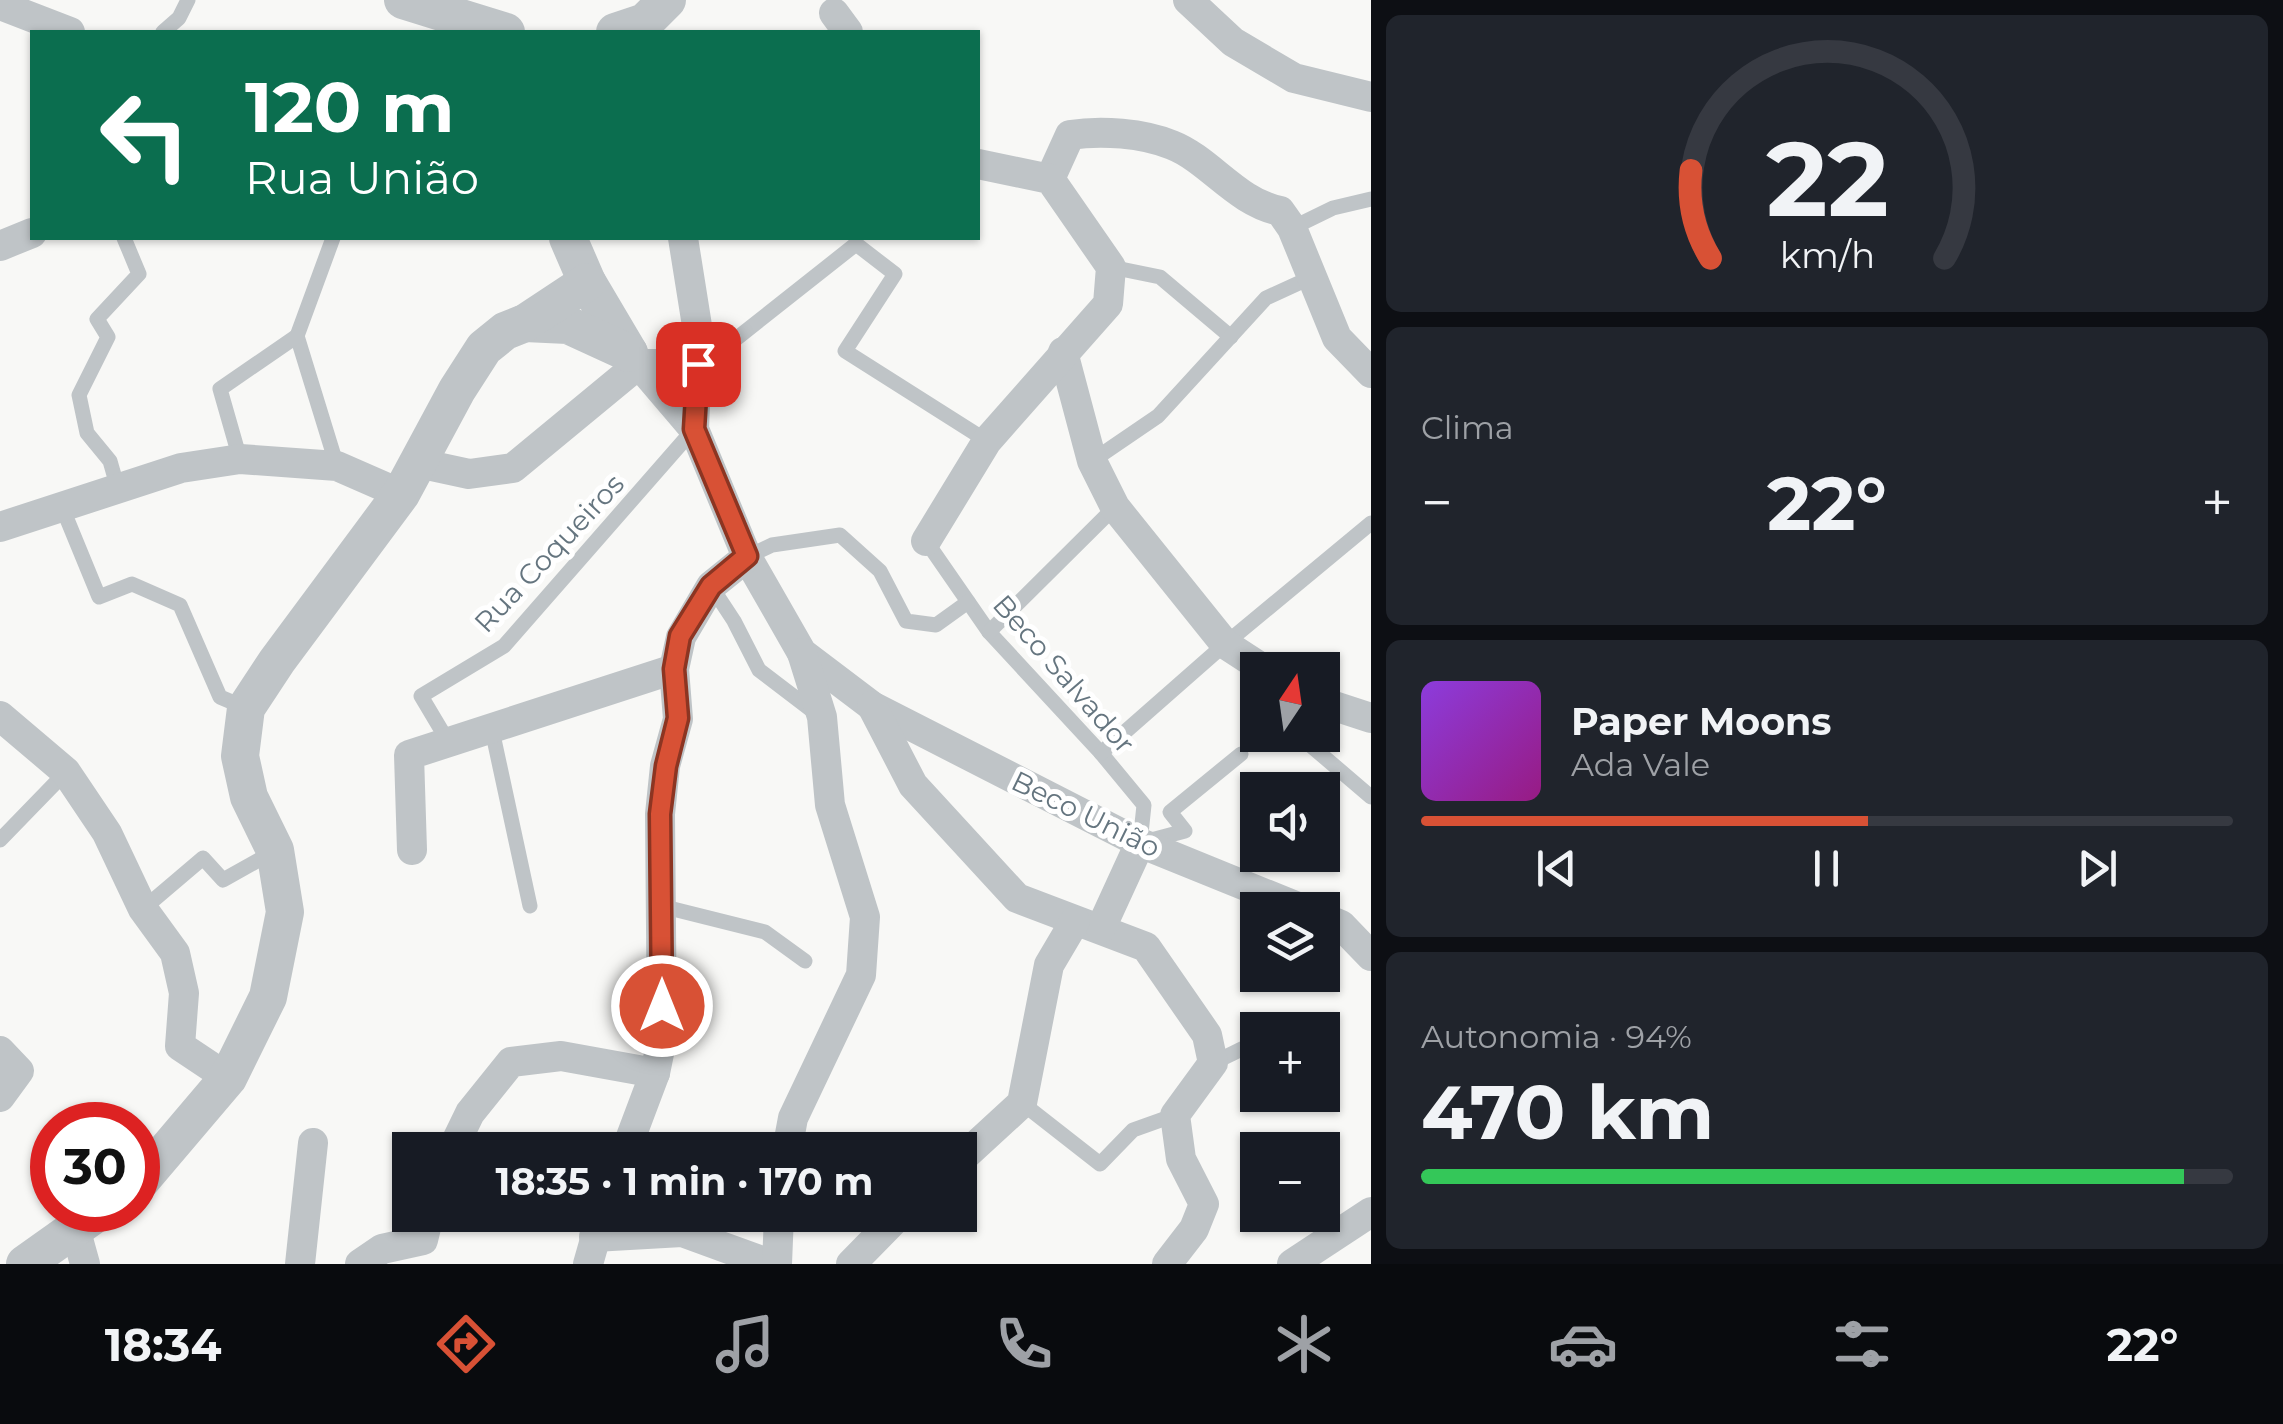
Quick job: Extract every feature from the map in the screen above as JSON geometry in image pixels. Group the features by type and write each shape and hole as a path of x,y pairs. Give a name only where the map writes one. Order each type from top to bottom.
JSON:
{"street":[{"path":"403,0 500,30"},
{"path":"1188,0 1233,42 1294,78 1370,96"},
{"path":"5,4 65,30"},
{"path":"1050,179 1070,135 1100,130 1174,145 1261,207 1280,211 1292,228 1337,338 1370,373"},
{"path":"926,541 987,441 1108,304 1111,267 1050,179 980,164"},
{"path":"0,246 30,234"},
{"path":"569,240 588,282 634,359 694,429 747,556 802,654 822,717 830,805 865,917 861,975 793,1118 790,1132"},
{"path":"682,240 698,332 694,429"},
{"path":"160,1158 228,1078 268,996 284,912 275,850 249,798 240,756 246,708 409,479 484,348 505,331 525,323 588,282"},
{"path":"525,323 568,325 634,359 698,364"},
{"path":"1063,352 1092,460 1114,506 1225,644 1240,654"},
{"path":"0,527 181,468 240,459 337,466 409,479 512,468 634,359"},
{"path":"633,1132 662,1039 660,814 678,718 674,669 680,636 711,586 747,556"},
{"name":"Beco União","path":"802,654 872,706 1140,844 1260,892"},
{"path":"412,850 409,756 674,669"},
{"path":"872,706 913,785 1017,898 1146,947 1208,1036 1214,1063 1175,1115 1182,1159 1204,1204 1194,1229 1167,1264"},
{"path":"1340,712 1370,718"},
{"path":"0,716 66,772 107,833 143,909 175,953 184,993 180,1046 228,1078"},
{"path":"977,1144 1022,1103 1049,965 1088,924 1140,844"},
{"path":"1340,925 1370,956"},
{"path":"0,1051 20,1071 0,1096"},
{"path":"461,1132 470,1113 510,1062 561,1056 654,1073"},
{"path":"300,1264 313,1143"},
{"path":"1292,1264 1370,1212"},
{"path":"360,1264 382,1249 423,1240 425,1232"},
{"path":"595,1239 682,1232 774,1264 777,1232"},
{"path":"851,1264 882,1232"},
{"path":"26,1264 87,1234"}],"lane":[{"path":"165,30 179,18 188,0"},
{"path":"1292,228 1332,208 1370,199"},
{"path":"118,489 110,461 87,432 78,395 108,337 97,319 139,274 125,240"},
{"path":"240,459 220,389 297,336 332,240"},
{"path":"698,364 713,357 856,244 894,274 845,351 987,441"},
{"path":"1111,267 1160,277 1231,336"},
{"path":"1092,460 1158,416 1266,298 1312,276"},
{"path":"297,336 337,466"},
{"name":"Rua Coqueiros","path":"450,743 421,696 504,646 694,429"},
{"path":"989,632 1114,506"},
{"path":"62,507 99,596 132,584 180,604 220,697 246,708"},
{"path":"1101,753 1370,523"},
{"path":"747,556 772,545 840,534 880,571 906,621 936,626 968,602"},
{"name":"Beco Salvador","path":"926,541 989,632 1144,805 1140,844"},
{"path":"711,586 759,670 822,717"},
{"path":"492,730 530,906"},
{"path":"1318,752 1370,797"},
{"path":"1140,844 1185,831 1170,812 1242,754"},
{"path":"0,840 66,772"},
{"path":"143,909 203,858 223,880 275,850"},
{"path":"661,906 765,932 805,962"},
{"path":"1214,1063 1240,1050"},
{"path":"1022,1103 1100,1164 1133,1130 1175,1115"}],"route":[{"path":"662,1006 660,814 678,718 674,669 680,636 711,586 747,556 694,429 698,364"}]}
